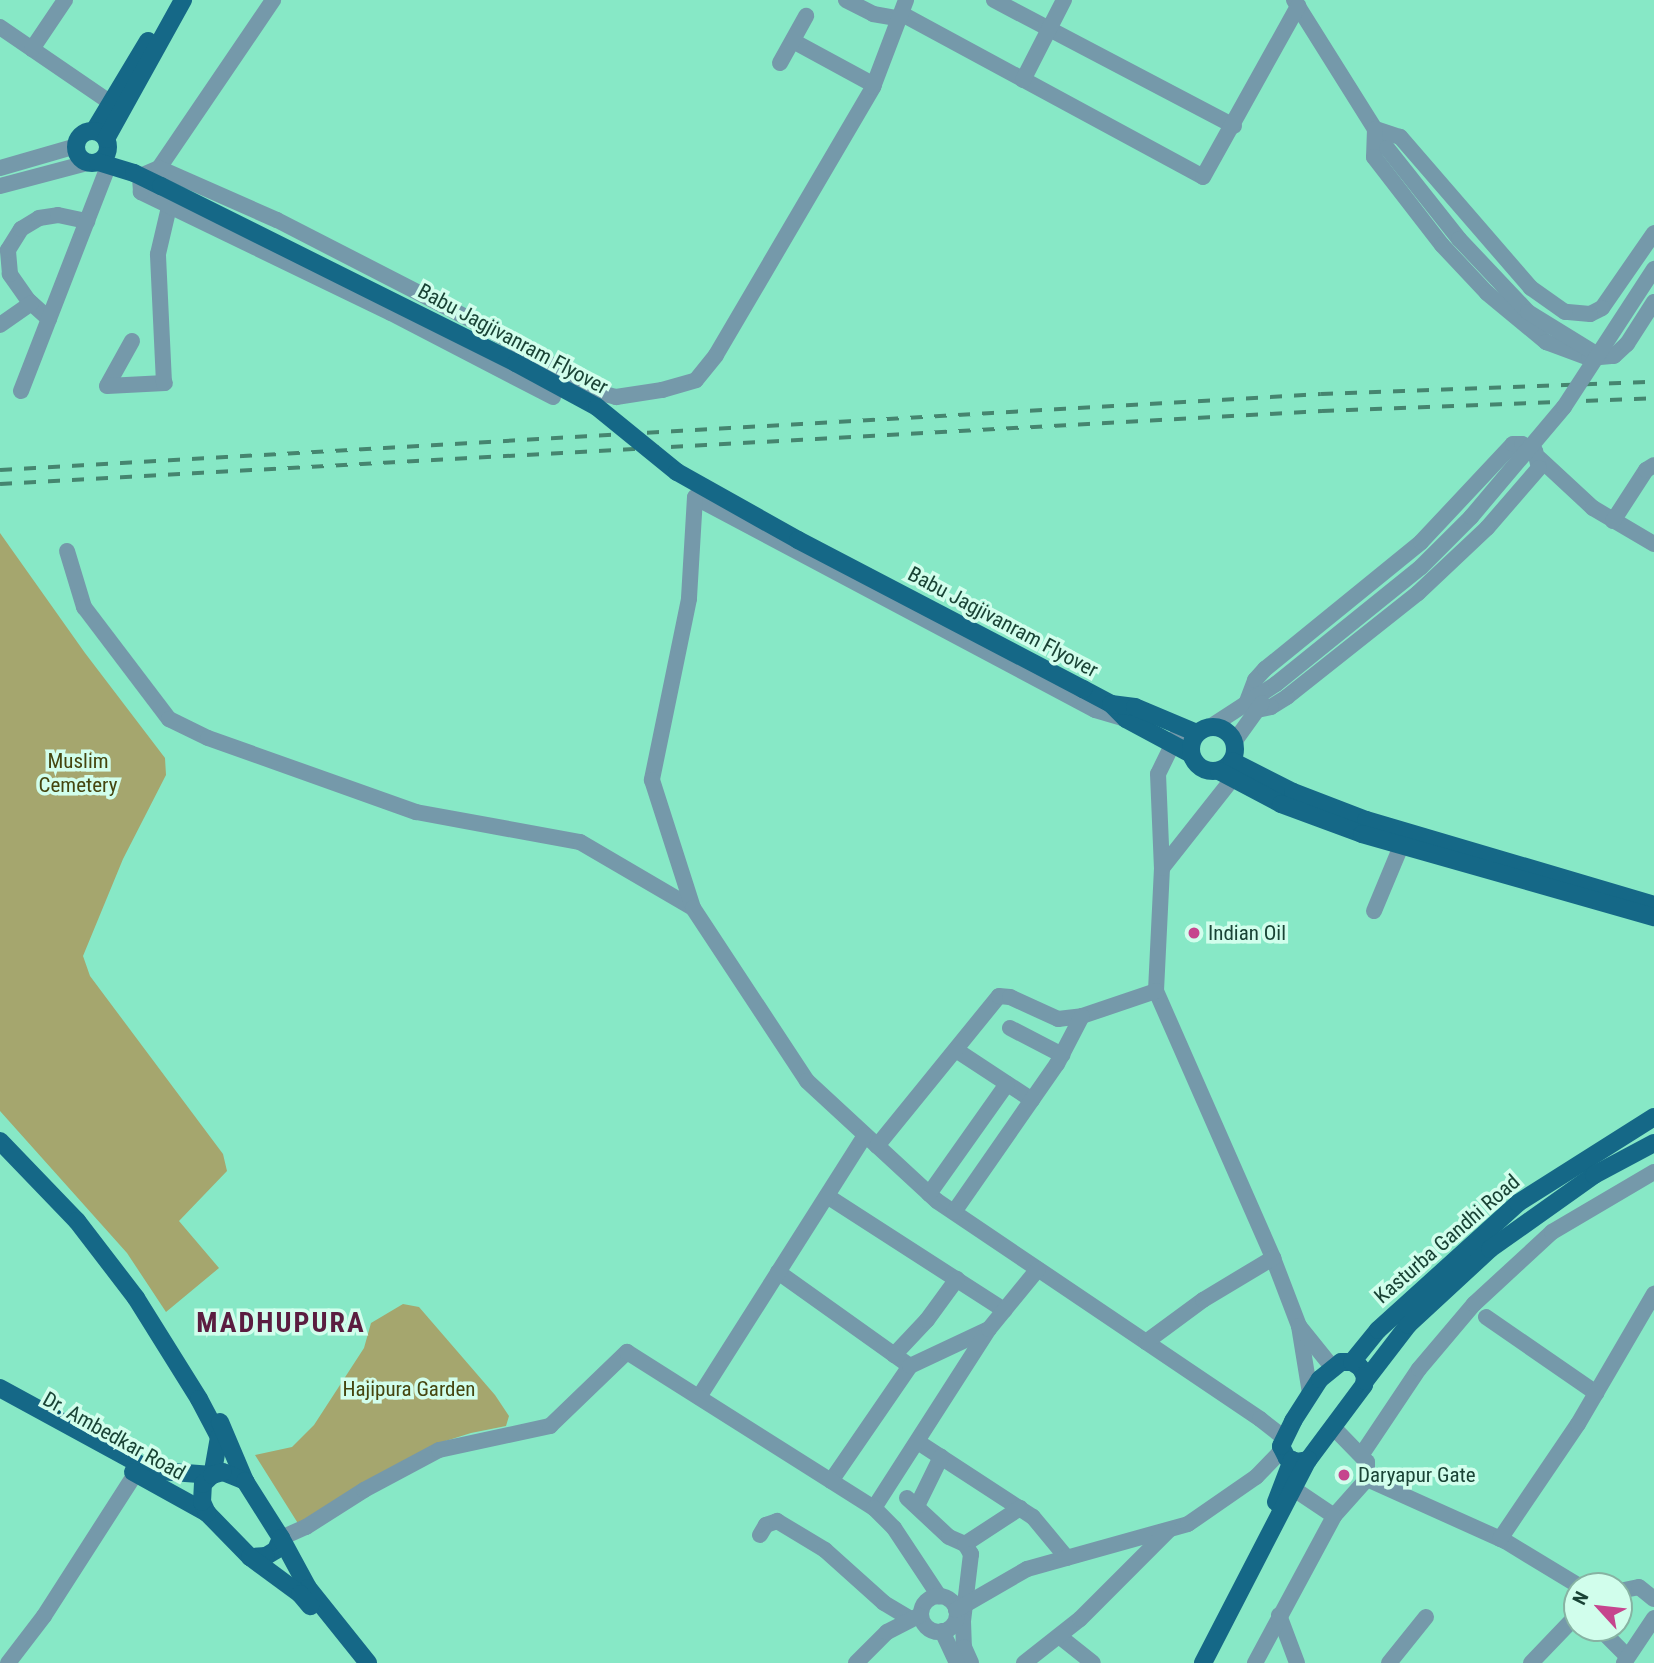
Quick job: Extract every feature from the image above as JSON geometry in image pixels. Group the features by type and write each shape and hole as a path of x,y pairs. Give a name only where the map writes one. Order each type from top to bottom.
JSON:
{"main road":[{"path":"100,152 111,103 172,0"},
{"path":"100,152 183,0"},
{"path":"76,146 80,136 100,152"},
{"name":"Babu Jagjivanram Flyover","path":"100,152 137,174 160,177 528,369 597,407 677,472 810,547 1111,704"},
{"path":"1111,704 1126,719 1191,754"},
{"path":"1111,704 1135,707 1196,729 1225,730 1234,742 1232,769"},
{"path":"1196,729 1191,754 1198,767 1232,769 1366,820 1654,905"},
{"path":"1232,769 1322,820 1401,846 1654,917"},
{"name":"Kasturba Gandhi Road","path":"1352,1362 1388,1321 1518,1202 1654,1117"},
{"path":"0,1129 83,1216 142,1293 209,1400 245,1481 281,1538 308,1588 368,1663"},
{"path":"0,1141 77,1221 136,1298 199,1399 219,1437 212,1475 203,1484 201,1502 207,1513"},
{"name":"Kasturba Gandhi Road","path":"1333,1427 1408,1325 1490,1249 1594,1175 1654,1143"},
{"path":"1203,1663 1290,1486 1291,1452 1310,1393 1332,1367 1341,1362 1352,1362 1363,1370 1366,1381"},
{"name":"Dr. Ambedkar Road","path":"0,1388 139,1469 207,1513 250,1557 300,1594 356,1663"},
{"name":"Dr. Ambedkar Road","path":"0,1399 139,1469 212,1475 223,1472 245,1481"},
{"path":"1291,1452 1333,1427"},
{"path":"1192,1663 1290,1486"},
{"path":"250,1557 266,1556 276,1550 281,1538"}],"street":[{"path":"32,48 65,0"},
{"path":"273,0 160,177 277,220 487,328 601,393 616,397 662,390 696,380 716,355 874,85 903,11"},
{"path":"846,0 873,14 903,11 1198,177 1206,175 1234,126 1296,3"},
{"path":"994,0 1234,126"},
{"path":"1023,80 1064,0"},
{"path":"1296,3 1387,148 1459,239 1528,312 1550,328 1598,355"},
{"path":"780,63 806,16"},
{"path":"0,27 111,103"},
{"path":"793,41 874,85"},
{"path":"1375,129 1400,137 1514,270 1531,288 1565,312 1590,314 1602,308 1654,233"},
{"path":"1375,129 1374,157 1442,244 1495,300 1546,342 1589,358 1614,356 1627,344 1654,302"},
{"path":"0,168 76,146"},
{"path":"0,186 100,152 87,221 21,391"},
{"path":"137,174 141,192 391,313 553,397"},
{"path":"132,341 107,386 164,383 158,254 169,207"},
{"path":"49,319 32,303 10,274 8,250 21,229 39,218 58,215 87,221"},
{"path":"1234,742 1252,707 1276,684 1421,567 1462,526 1542,435 1654,269"},
{"path":"0,326 32,303"},
{"path":"1546,342 1565,312"},
{"path":"1252,707 1255,680 1265,669 1420,542 1454,510 1513,444 1528,446 1593,508 1654,544"},
{"path":"1310,1393 1299,1326 1273,1258 1156,991 1162,868 1158,774 1171,744 1196,729 1252,707 1271,707 1418,593 1487,528 1539,468 1539,458"},
{"path":"1613,521 1646,470 1654,465"},
{"path":"959,1609 1027,1569 1188,1524 1291,1452 1146,1342 929,1194 807,1081 693,908 652,780 689,599 695,497 1095,710 1126,719"},
{"path":"66,551 84,607 169,719 208,738 415,812 580,842 693,908"},
{"path":"1162,868 1232,769"},
{"path":"1374,911 1401,846"},
{"path":"699,1397 827,1196 872,1141 956,1050 999,996 1010,997 1058,1019 1082,1016 1156,991"},
{"path":"954,1213 1062,1055 1082,1016"},
{"path":"1010,1028 1062,1055"},
{"path":"956,1050 1032,1100"},
{"path":"929,1194 1007,1084"},
{"path":"1362,1454 1419,1369 1474,1304 1552,1233 1654,1172"},
{"path":"827,1196 1004,1310"},
{"path":"1146,1342 1203,1300 1273,1258"},
{"path":"874,1508 989,1329 1038,1269"},
{"path":"778,1272 910,1366"},
{"path":"894,1355 927,1320 957,1279"},
{"path":"1500,1539 1596,1393 1653,1298"},
{"path":"1486,1317 1596,1393"},
{"path":"1299,1326 1332,1367"},
{"path":"831,1481 910,1366 989,1329"},
{"path":"281,1538 306,1527 364,1490 439,1450 550,1426 627,1352 874,1508 894,1528 939,1596 950,1600 959,1609 964,1647 971,1663"},
{"path":"1255,1663 1334,1516 1367,1479 1369,1470 1362,1454 1333,1427"},
{"path":"924,1446 1044,1526 1066,1558"},
{"path":"760,1535 766,1525 777,1521 825,1550 884,1603 916,1617 926,1626 942,1631 952,1626 959,1609 970,1569 971,1554 965,1544 948,1537 912,1502 941,1457"},
{"path":"8,1663 44,1616 139,1469"},
{"path":"1367,1479 1500,1539 1563,1576"},
{"path":"1290,1486 1334,1516"},
{"path":"965,1544 1020,1508"},
{"path":"1024,1663 1080,1619 1170,1529"},
{"path":"1633,1588 1639,1587 1654,1599"},
{"path":"856,1663 887,1632 916,1617 928,1600 939,1596"},
{"path":"1279,1615 1297,1663"},
{"path":"1389,1663 1426,1617"},
{"path":"1611,1642 1626,1660 1654,1618"},
{"path":"1531,1663 1563,1630"},
{"path":"942,1631 957,1663"},
{"path":"1059,1636 1093,1663"}],"green space":[{"name":"Muslim Cemetery","path":"0,533 85,653 165,758 166,775 123,859 83,956 90,976 223,1154 227,1171 179,1221 219,1268 166,1312 127,1253 0,1111"},
{"name":"Hajipura Garden","path":"403,1304 419,1307 495,1395 509,1416 506,1426 436,1444 299,1525 255,1455 292,1447 314,1425 364,1348 371,1323"}],"railway":[{"path":"0,470 1321,394 1654,382"},
{"path":"0,484 1322,411 1654,398"}],"place":[{"name":"Indian Oil","path":"1194,933"},
{"name":"Daryapur Gate","path":"1344,1475"}],"district":[{"name":"MADHUPURA","path":"281,1323"}]}
